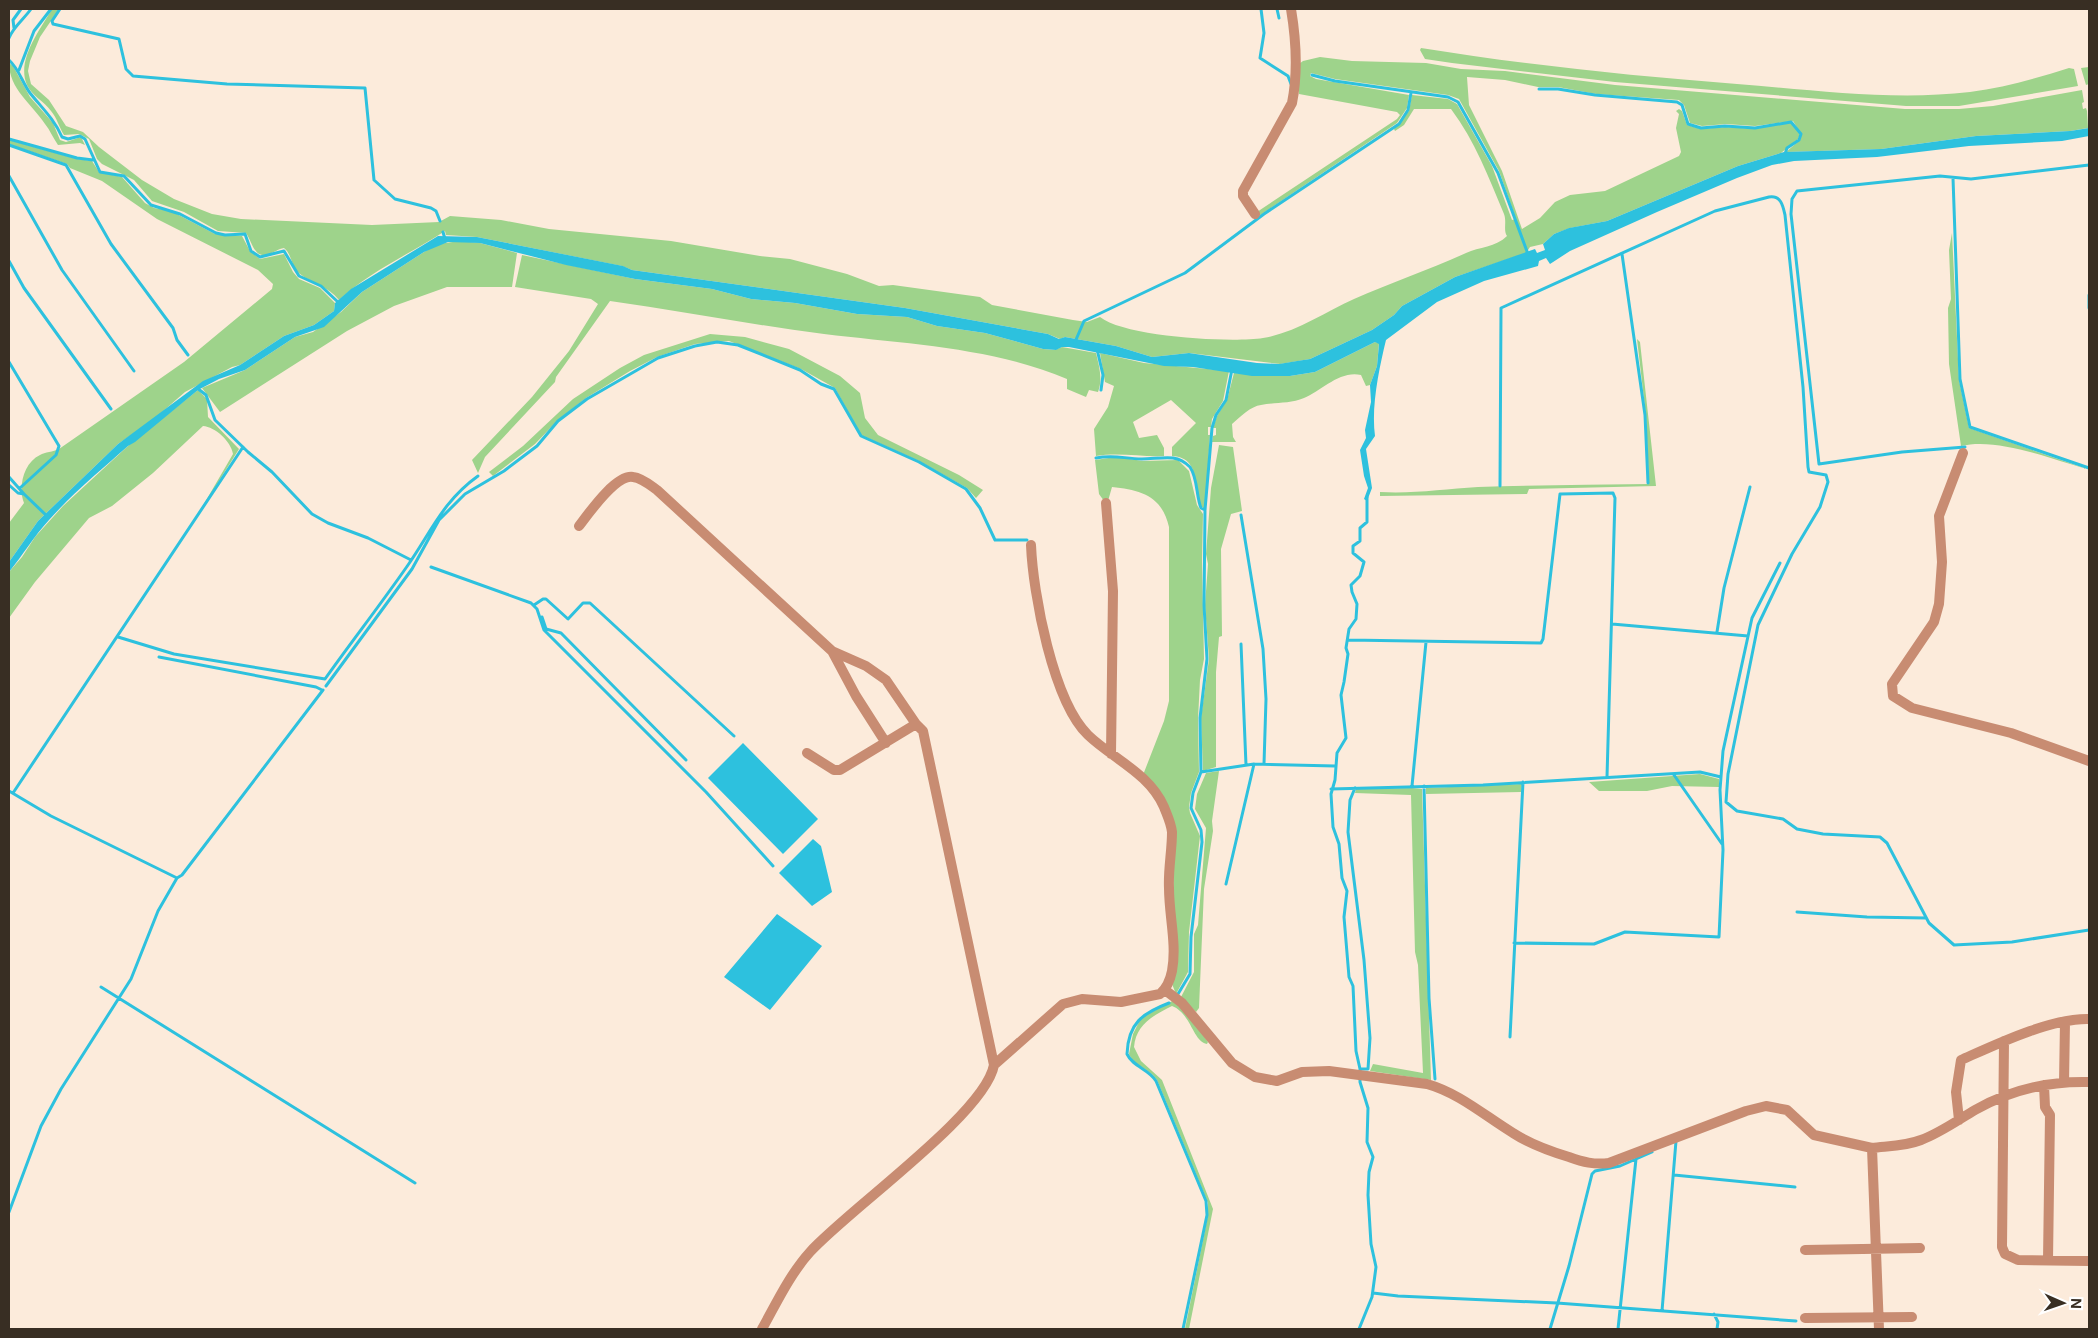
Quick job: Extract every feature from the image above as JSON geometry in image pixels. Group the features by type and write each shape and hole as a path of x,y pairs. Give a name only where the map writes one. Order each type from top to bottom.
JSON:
{"street":[{"path":"1256,214 1243,196 1243,191 1292,104 1296,38 1291,9"},
{"path":"1962,453 1939,516 1942,577 1939,604 1934,622 1892,684 1893,696 1912,708 2011,733 2089,761"},
{"path":"579,526 620,479 631,476 639,478 671,501 832,651 856,696 886,743"},
{"path":"1106,503 1113,591 1112,754"},
{"path":"994,1065 1064,1004 1082,999 1132,1001 1154,997 1165,990 1172,973 1174,958 1169,891 1172,831 1169,820 1153,789 1136,772 1079,725 1059,687 1035,589 1030,546"},
{"path":"762,1329 809,1253 960,1116 983,1091 992,1077 994,1065 926,737 886,680 866,666 832,651"},
{"path":"808,753 834,770 840,770 916,724"},
{"path":"1165,990 1182,1003 1212,1042 1232,1064 1244,1072 1268,1080 1277,1080 1310,1071 1329,1071 1427,1084 1443,1088 1529,1142 1548,1151 1590,1164 1610,1163 1746,1111 1766,1106 1787,1110 1814,1135 1872,1148 1921,1140 2003,1097 2044,1085 2089,1082"},
{"path":"1958,1120 1956,1092 1961,1060 2004,1041 2076,1018 2089,1018"},
{"path":"2064,1083 2065,1022"},
{"path":"2004,1041 2002,1246 2005,1254 2010,1258 2089,1261"},
{"path":"2044,1085 2045,1107 2050,1115 2048,1260"},
{"path":"1872,1148 1879,1329"},
{"path":"1805,1250 1920,1248"},
{"path":"1805,1318 1912,1317"}],"green space":[{"path":"52,9 59,9 40,37 30,61 28,71 31,84 49,100 66,126 83,132 99,147 142,180 174,199 212,214 241,219 372,225 439,222 450,216 501,220 549,229 671,241 760,256 790,259 847,274 879,286 893,285 980,297 992,305 1087,322 1100,317 1113,324 1154,334 1204,339 1263,338 1287,332 1381,287 1471,251 1493,245 1507,236 1504,214 1487,173 1460,121 1451,109 1414,109 1404,125 1395,131 1394,129 1409,111 1412,95 1448,99 1457,104 1492,166 1512,220 1516,219 1499,171 1459,99 1448,95 1335,79 1311,73 1310,76 1316,79 1409,95 1407,108 1397,123 1259,216 1257,212 1397,119 1400,115 1397,112 1299,94 1299,64 1303,61 1320,57 1352,61 1426,63 1461,69 1505,71 1615,85 1905,109 1959,109 1993,106 2082,90 2084,102 2082,103 2083,109 2086,108 2087,111 2088,128 2070,131 1976,136 1881,149 1786,152 1800,140 1801,134 1793,121 1755,126 1726,124 1702,126 1690,123 1684,105 1679,100 1596,94 1558,87 1538,87 1505,80 1467,77 1469,105 1502,171 1522,229 1540,218 1555,202 1570,195 1605,191 1679,156 1681,152 1676,128 1679,114 1676,111 1679,109 1682,111 1687,125 1701,129 1725,127 1755,129 1791,122 1800,134 1798,139 1781,153 1738,166 1607,221 1570,228 1554,234 1543,244 1530,247 1526,253 1455,277 1402,306 1394,315 1372,330 1310,359 1280,364 1189,353 1152,357 1116,346 1065,337 1060,339 1048,334 905,308 632,270 622,266 477,237 446,235 445,231 377,271 339,300 330,291 300,274 284,248 269,254 260,254 254,249 246,233 218,231 184,212 152,201 134,180 102,164 97,159 89,139 79,134 64,135 48,107 29,89 24,75 27,56 31,46"},
{"path":"1421,48 1500,60 1618,74 1854,94 1912,95 1970,92 2033,79 2069,68 2074,69 2078,86 1959,106 1906,106 1615,82 1452,63 1425,59 1420,50"},
{"path":"9,63 13,66 30,97 53,123 60,140 66,142 81,137 85,145 80,143 58,145 47,126 17,88 10,72"},
{"path":"2089,67 2089,84 2086,85 2081,68"},
{"path":"9,140 77,159 92,161 99,172 122,177 145,203 154,208 171,211 215,234 242,236 250,251 260,259 284,254 293,272 299,279 320,288 335,303 334,311 314,325 284,336 240,365 232,367 185,392 153,420 118,444 38,521 9,562 9,523 24,503 22,483 29,464 42,454 59,449 184,362 272,289 273,284 258,270 157,219 102,181 70,168 67,164 9,144"},
{"path":"1952,233 1959,380 1969,428 2087,469 2024,450 1991,444 1961,446 1949,364 1948,308 1951,299 1949,250"},
{"path":"460,241 480,243 517,253 512,287 447,287 394,306 347,331 220,412 202,388 245,370 295,337 313,332 341,312 362,292 438,244"},
{"path":"522,255 635,279 712,289 751,299 795,303 857,314 907,317 937,326 985,333 1043,349 1055,350 1062,347 1096,353 1100,372 1098,392 1089,390 1086,397 1067,389 1067,379 1038,368 978,353 824,334 610,301 556,377 555,382 485,457 478,473 472,460 532,397 569,351 598,304 591,299 515,287"},
{"path":"710,334 745,337 789,349 840,376 860,393 865,418 878,435 959,475 983,490 976,498 967,488 919,461 861,435 835,388 801,369 729,341 695,344 657,357 630,371 586,398 558,420 535,444 493,476 489,472 523,446 573,399 620,368 644,355"},
{"path":"1637,339 1640,342 1656,486 1529,489 1527,494 1380,496 1380,492 1416,492 1478,487 1649,484 1646,416"},
{"path":"1375,342 1379,343 1377,366 1370,385 1366,386 1361,375 1353,374 1338,378 1299,400 1253,407 1232,424 1233,437 1236,442 1212,442 1213,436 1216,435 1216,428 1213,428 1217,416 1227,400 1234,373 1290,376 1315,372"},
{"path":"1100,353 1144,363 1229,371 1223,401 1212,419 1211,427 1208,427 1208,435 1210,435 1205,509 1200,504 1190,464 1183,458 1172,456 1172,447 1196,423 1171,400 1133,422 1139,438 1157,435 1164,448 1164,456 1113,454 1096,456 1094,429 1108,407 1114,386 1105,382"},
{"path":"198,390 207,399 208,417 239,449 197,516 233,454 229,444 222,436 212,429 203,426 153,473 112,506 89,518 35,582 9,618 9,572 35,537 63,506 128,446"},
{"path":"1219,445 1233,447 1242,511 1231,514 1221,549 1222,636 1219,637 1216,672 1216,767 1203,771 1201,718 1209,659 1205,605 1208,564 1206,554 1211,488"},
{"path":"1116,457 1143,461 1178,460 1189,471 1197,505 1203,514 1204,659 1200,680 1198,719 1199,772 1191,793 1189,807 1200,836 1189,932 1188,972 1176,994 1172,984 1174,829 1143,775 1164,721 1169,701 1169,527 1161,508 1149,496 1132,490 1112,487 1108,501 1104,501 1099,494 1095,460"},
{"path":"1219,771 1212,821 1213,831 1204,889 1199,1008 1196,1012 1181,997 1194,972 1194,934 1198,925 1206,828 1195,809 1197,794 1206,773"},
{"path":"1700,774 1719,779 1719,787 1672,786 1647,791 1599,791 1589,782"},
{"path":"1522,784 1521,792 1426,794 1426,788"},
{"path":"1356,789 1422,789 1431,1080 1370,1071 1373,1064 1423,1073 1418,965 1415,952 1411,795 1355,793"},
{"path":"1174,1000 1187,1011 1208,1042 1207,1044 1198,1038 1184,1015 1172,1006 1142,1026 1135,1039 1134,1047 1141,1061 1162,1080 1213,1209 1189,1329 1185,1329 1208,1215 1208,1203 1157,1080 1134,1062 1129,1054 1133,1034 1141,1018"}],"water":[{"path":"2089,128 2089,136 2062,141 1969,146 1877,157 1794,161 1772,165 1657,212 1570,251 1550,264 1546,258 1539,261 1538,266 1484,281 1437,302 1386,340 1378,375 1375,401 1375,436 1366,449 1372,488 1367,501 1364,499 1368,488 1360,450 1366,438 1365,430 1371,402 1370,385 1377,366 1379,344 1375,342 1315,372 1290,376 1252,376 1193,367 1164,366 1069,347 1062,347 1056,350 1043,349 985,333 937,326 907,317 857,314 795,303 751,299 712,289 635,279 566,265 480,243 448,242 424,252 362,292 324,327 295,337 245,370 219,379 198,390 128,446 68,500 44,526 9,572 9,562 38,521 118,444 203,381 240,365 284,336 314,325 334,311 335,303 351,289 438,236 477,237 623,266 632,270 905,308 1048,334 1059,339 1065,337 1116,346 1152,357 1189,353 1257,363 1279,364 1310,359 1372,330 1394,315 1402,306 1455,277 1535,249 1537,253 1545,250 1543,244 1554,234 1569,228 1607,221 1738,166 1784,152 1881,149 1976,136 2070,131"},
{"path":"743,743 818,819 783,854 708,778"},
{"path":"813,839 821,846 832,892 812,906 779,873"},
{"path":"777,914 822,946 770,1010 724,977"}],"waterway":[{"path":"14,28 13,20 21,9"},
{"path":"9,38 31,9"},
{"path":"19,70 34,31 51,9"},
{"path":"60,9 52,21 53,24 119,39 126,69 133,76 227,84 365,88 374,180 395,199 436,211 440,221"},
{"path":"1261,9 1264,33 1260,58 1288,76 1291,84"},
{"path":"1277,9 1279,18"},
{"path":"9,60 30,93 52,119 62,137 68,139 80,136 85,139 100,172 124,176 151,205 180,214 216,233 225,235 245,234 251,251 260,257 284,251 299,276 321,286 339,303"},
{"path":"1312,75 1335,81 1448,97 1458,102 1498,173 1528,254"},
{"path":"1539,89 1558,89 1595,95 1677,102 1682,105 1688,124 1701,128 1725,126 1755,128 1791,122 1801,134 1799,140 1787,148 1784,157"},
{"path":"1075,342 1084,321 1185,273 1264,214 1399,124 1408,110 1411,93"},
{"path":"9,139 77,158 93,160"},
{"path":"9,145 66,165 111,244 173,328 177,340 188,355"},
{"path":"1965,447 1902,452 1819,464 1791,214 1792,199 1797,191 1940,176 1971,179 2089,165"},
{"path":"9,176 62,270 134,371"},
{"path":"1953,178 1960,379 1970,427 2089,468"},
{"path":"1500,486 1501,308 1715,211 1769,197 1779,199 1785,215 1803,387 1808,467 1809,472 1826,475 1828,482 1820,507 1792,554 1758,625 1728,774 1726,802 1737,811 1783,819 1797,829 1823,834 1880,837 1887,843 1929,923 1954,945 2012,942 2089,930"},
{"path":"443,232 445,239"},
{"path":"1622,254 1645,415 1648,483"},
{"path":"9,261 24,288 111,409"},
{"path":"2089,295 2089,308"},
{"path":"326,686 412,569 439,520 465,494 504,471 537,446 558,421 587,399 658,358 695,346 717,342 738,345 800,370 821,384 834,389 861,436 919,462 966,489 980,508 995,540 1027,540"},
{"path":"1097,349 1103,375 1101,390"},
{"path":"9,362 59,446 56,455 20,488"},
{"path":"1178,994 1190,974 1191,937 1202,842 1201,830 1191,808 1193,793 1201,772 1200,718 1207,659 1204,605 1205,510 1212,428 1216,415 1226,400 1232,369"},
{"path":"197,388 206,395 215,420 272,472 312,514 328,523 368,538 411,560"},
{"path":"13,793 243,447"},
{"path":"1096,458 1109,456 1142,459 1176,458 1188,465 1193,472 1199,503 1201,508 1205,510"},
{"path":"118,637 174,654 325,679 398,580 447,506 478,476"},
{"path":"9,477 24,494"},
{"path":"9,485 18,493 24,494 48,517"},
{"path":"1717,632 1724,588 1750,487"},
{"path":"1348,640 1541,643 1560,494 1613,493 1615,498 1607,777"},
{"path":"1359,1329 1372,1297 1376,1267 1371,1244 1368,1195 1369,1172 1373,1157 1367,1142 1368,1108 1360,1082 1360,1069 1356,1051 1353,986 1349,977 1344,917 1347,891 1342,878 1339,844 1333,827 1331,794 1335,780 1337,753 1346,738 1341,695 1348,654 1346,648 1349,629 1356,619 1357,604 1351,585 1360,576 1364,562 1353,553 1353,546 1360,541 1360,528 1367,522 1367,497"},
{"path":"1241,515 1263,649 1266,699 1264,764"},
{"path":"1514,943 1594,944 1625,932 1719,937 1723,850 1720,790 1723,751 1752,618 1780,563"},
{"path":"431,567 531,603 537,609 544,630 706,792 773,866"},
{"path":"534,605 546,599 568,619 583,603 590,603 734,736"},
{"path":"542,617 546,629 561,633 686,760"},
{"path":"1612,624 1748,636"},
{"path":"1412,786 1426,642"},
{"path":"1241,644 1246,765"},
{"path":"159,657 316,687 322,690"},
{"path":"9,791 51,816 177,878 182,875 323,690"},
{"path":"1201,772 1254,764 1335,766"},
{"path":"1226,884 1254,764"},
{"path":"1331,789 1483,785 1700,772 1721,777"},
{"path":"1674,775 1722,844"},
{"path":"1510,1037 1523,782"},
{"path":"1424,786 1429,998 1435,1079"},
{"path":"1355,788 1350,800 1348,832 1364,960 1370,1038 1368,1069 1360,1069"},
{"path":"9,1212 41,1126 61,1089 131,979 158,911 177,878"},
{"path":"1797,912 1867,917 1926,918"},
{"path":"101,987 415,1183"},
{"path":"1169,1003 1145,1015 1134,1027 1130,1034 1127,1054 1133,1062 1156,1081 1206,1201 1207,1215 1183,1329"},
{"path":"1662,1311 1676,1141"},
{"path":"1550,1329 1569,1266 1592,1174 1595,1171 1620,1166 1652,1152"},
{"path":"1618,1329 1636,1159"},
{"path":"1674,1175 1795,1187"},
{"path":"1373,1293 1398,1296 1557,1303 1796,1321"},
{"path":"1714,1314 1718,1322 1717,1329"}]}
